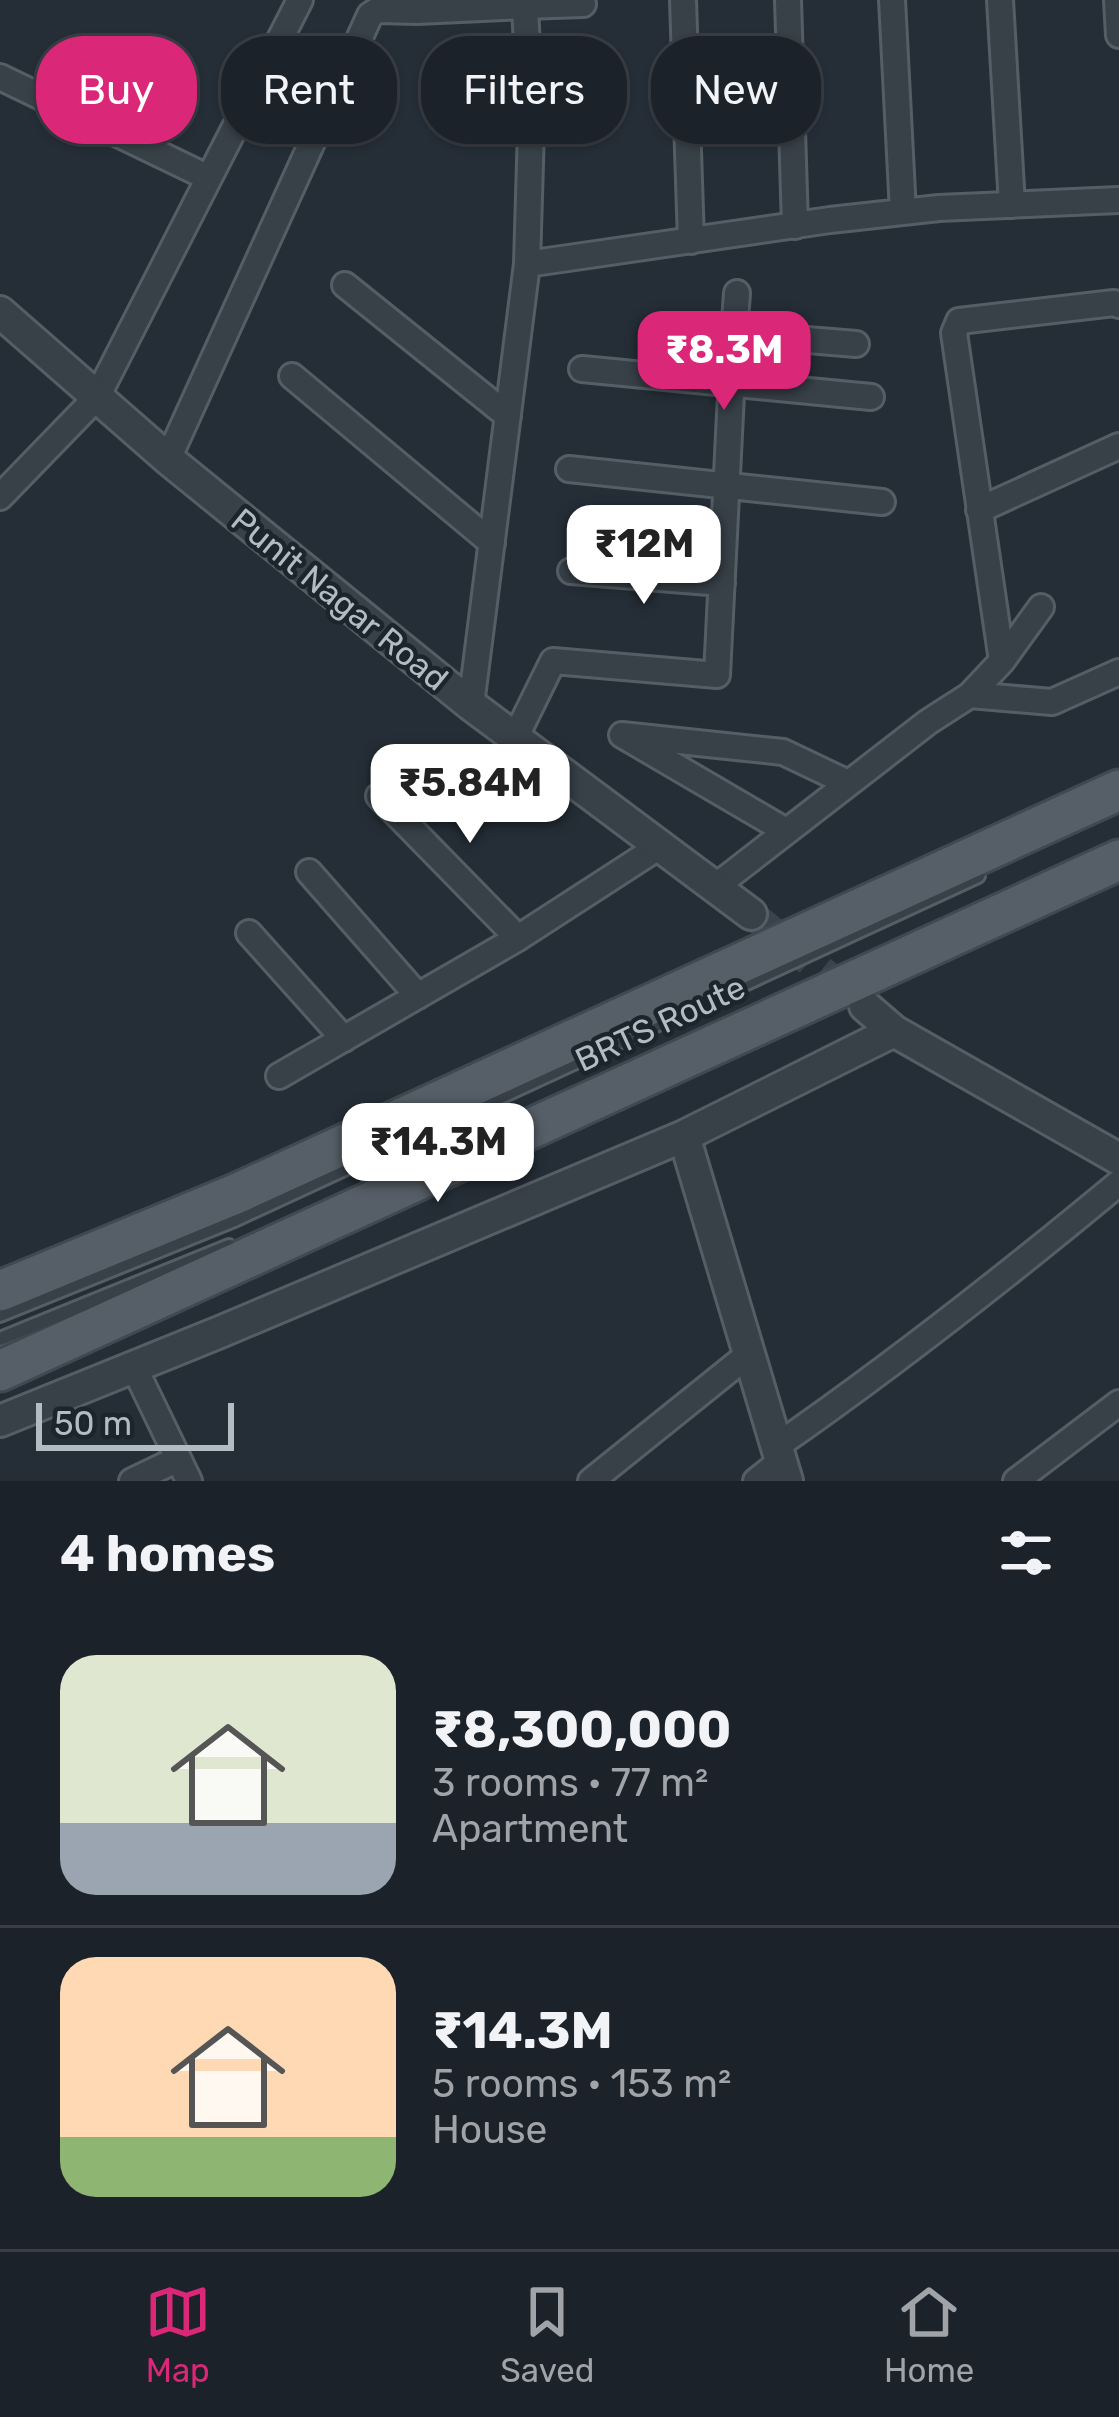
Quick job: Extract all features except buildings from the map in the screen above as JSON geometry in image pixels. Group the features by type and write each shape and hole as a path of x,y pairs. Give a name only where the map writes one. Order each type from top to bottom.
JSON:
{"main road":[{"path":"0,1291 238,1193 1119,790"},
{"path":"0,1371 1119,860"}],"street":[{"path":"0,497 97,397 301,0"},
{"path":"683,0 691,241"},
{"path":"788,0 795,226"},
{"path":"892,0 903,212"},
{"path":"1000,0 1012,206"},
{"path":"1117,0 1119,35"},
{"path":"168,459 370,15 378,10 583,4"},
{"path":"471,705 526,264 532,129 525,6"},
{"path":"0,77 209,178"},
{"path":"526,264 903,212 1119,200"},
{"path":"345,285 508,416"},
{"path":"515,738 553,661 717,675 737,292"},
{"path":"1002,662 955,342 959,321 1119,305"},
{"name":"Punit Nagar Road","path":"0,312 168,459 471,705 751,914"},
{"path":"734,334 856,344"},
{"path":"582,369 871,398"},
{"path":"292,376 492,543"},
{"path":"979,510 1119,446"},
{"path":"569,469 882,502"},
{"path":"571,571 722,584"},
{"path":"715,887 928,722 970,695 1002,662 1041,607"},
{"path":"970,695 1052,702 1119,672"},
{"path":"786,831 613,730 783,752 848,783"},
{"path":"379,796 518,938"},
{"path":"279,1076 518,938 660,846"},
{"path":"309,872 418,996"},
{"path":"249,933 344,1039"},
{"path":"865,1006 894,1031 1119,1159"},
{"path":"0,1420 684,1136 894,1031"},
{"path":"684,1136 782,1463"},
{"path":"756,1481 1119,1183"},
{"path":"591,1481 749,1354"},
{"path":"132,1481 183,1470 134,1367"},
{"path":"1016,1481 1119,1403"}],"lane":[{"name":"BRTS Route","path":"0,1315 232,1221 989,871"},
{"path":"0,1339 245,1239"}],"tunnel":[{"path":"751,914 855,998"}]}
